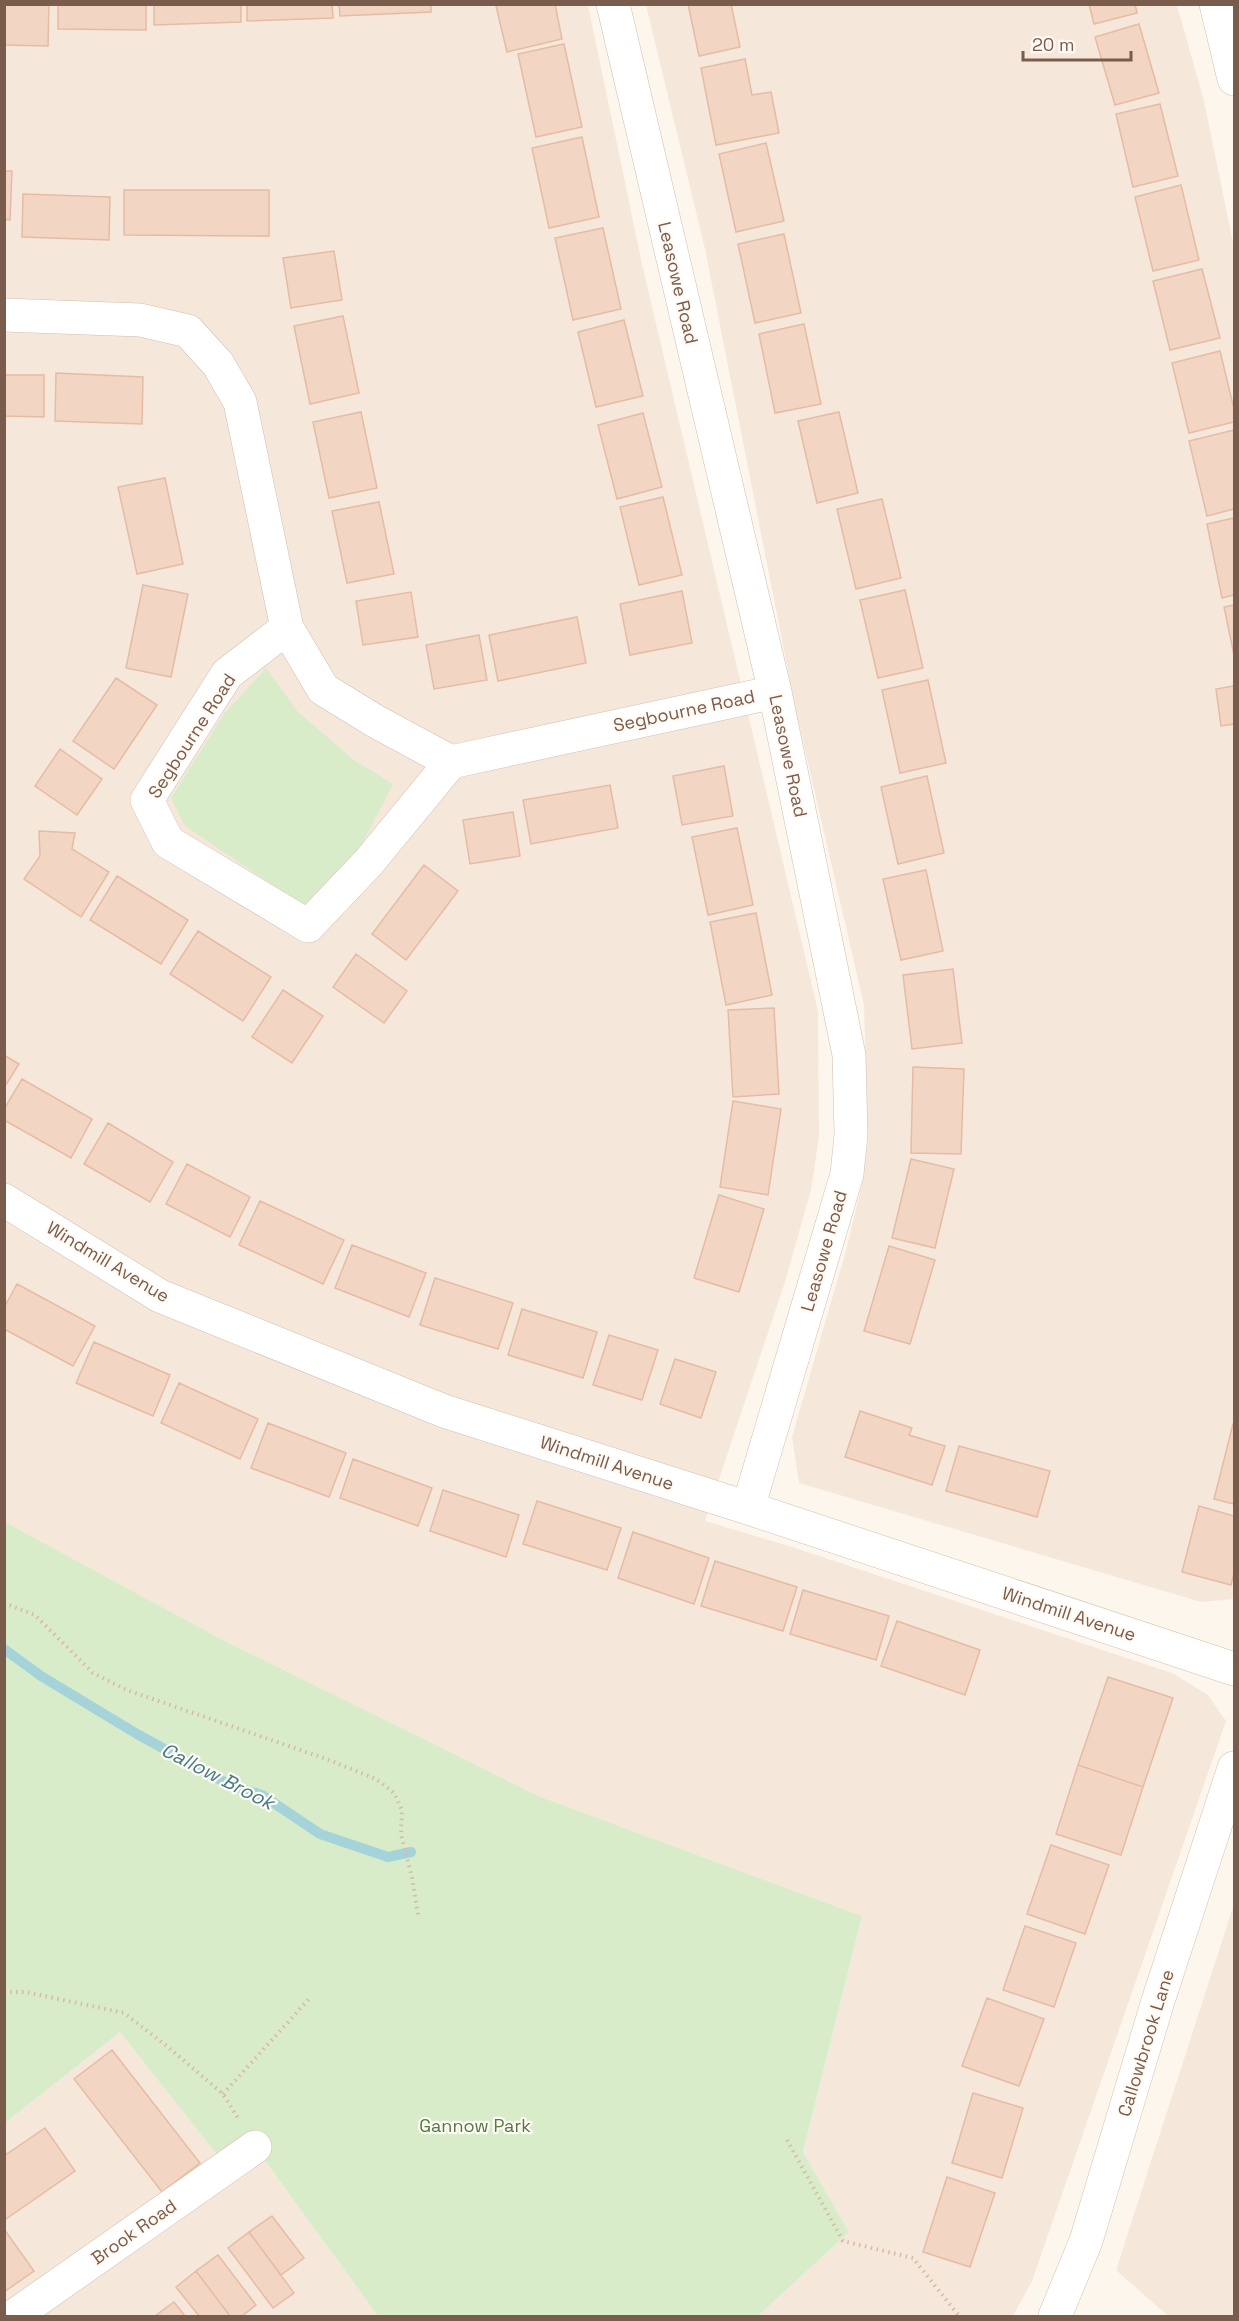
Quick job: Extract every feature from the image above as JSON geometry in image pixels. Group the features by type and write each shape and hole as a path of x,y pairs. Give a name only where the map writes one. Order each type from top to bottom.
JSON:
{"street":[{"name":"Leasowe Road","path":"613,4 775,692 849,1055 850,1136 847,1174 748,1508"},
{"path":"1216,4 1234,79"},
{"path":"4,315 140,320 188,331 218,364 240,402 287,628 323,688 375,721 452,762"},
{"name":"Segbourne Road","path":"287,628 227,674 147,800 168,842 308,926 368,863 452,762 775,692"},
{"name":"Windmill Avenue","path":"4,1200 160,1296 444,1411 748,1508 1234,1669"},
{"name":"Callowbrook Lane","path":"1055,2316 1086,2241 1158,2001 1234,1768"},
{"name":"Brook Road","path":"14,2316 255,2147"}],"path":[{"path":"4,1603 35,1615 93,1672 127,1690 329,1760 376,1779 394,1793 402,1810 401,1835 412,1877 418,1915"},
{"path":"4,1992 26,1992 124,2013 223,2094 255,2147"},
{"path":"223,2094 309,1999"},
{"path":"787,2140 843,2241 913,2258 959,2316"}],"shaded area":[{"path":"4,5 588,5 642,264 818,1011 819,1136 811,1190 785,1282 705,1521 786,1545 1172,1673 1208,1695 1226,1721 1032,2281 1013,2316 758,2316 849,2232 803,2152 862,1916 541,1797 223,1640 5,1522"},
{"path":"646,5 1177,5 1204,101 1234,247 1234,1599 1201,1602 799,1483 792,1437 847,1247 861,1187 868,1140 864,1005 796,711 705,249"},
{"path":"1234,1904 1234,2316 1168,2316 1116,2270"},
{"path":"120,2032 227,2166 255,2147 378,2316 5,2316 5,2123"}],"green space":[{"path":"266,668 298,712 354,760 393,784 356,855 307,908 185,826 171,798 224,714"},
{"name":"Gannow Park","path":"5,1522 223,1640 541,1797 862,1916 803,2152 849,2232 758,2316 378,2316 255,2147 227,2167 120,2032 5,2123"}],"building":[{"path":"4,4 49,4 48,46 4,45"},
{"path":"58,4 146,4 146,30 58,29"},
{"path":"154,4 241,4 241,22 154,25"},
{"path":"247,4 332,4 333,18 247,21"},
{"path":"339,4 431,4 431,12 340,16"},
{"path":"501,4 555,4 562,39 507,52 496,6"},
{"path":"688,4 731,4 740,47 699,56"},
{"path":"1089,4 1135,4 1137,13 1094,24"},
{"path":"1139,24 1159,93 1115,105 1095,37"},
{"path":"564,44 582,127 536,137 518,54"},
{"path":"745,59 752,95 771,92 779,133 716,145 701,68"},
{"path":"1160,104 1178,176 1133,187 1116,114"},
{"path":"582,137 599,217 549,228 532,148"},
{"path":"766,143 784,221 736,232 719,154"},
{"path":"4,171 12,171 10,220 4,219"},
{"path":"1181,185 1199,260 1153,271 1135,197"},
{"path":"124,190 269,190 269,236 124,235"},
{"path":"23,194 110,197 109,240 22,237"},
{"path":"603,228 621,309 573,320 555,238"},
{"path":"784,234 801,313 755,323 738,244"},
{"path":"334,251 342,300 291,308 283,258"},
{"path":"1202,269 1220,338 1170,350 1153,281"},
{"path":"343,316 359,393 310,404 294,326"},
{"path":"624,320 643,396 596,407 578,332"},
{"path":"804,324 821,404 775,413 759,334"},
{"path":"1220,351 1234,409 1234,422 1189,433 1172,363"},
{"path":"56,373 143,377 142,424 55,421"},
{"path":"4,375 44,375 44,417 4,416"},
{"path":"361,412 377,488 329,498 313,422"},
{"path":"839,412 858,493 817,503 798,421"},
{"path":"643,413 662,487 617,499 598,425"},
{"path":"1234,430 1234,509 1207,516 1189,441"},
{"path":"165,478 183,564 137,574 118,487"},
{"path":"663,497 682,575 639,585 620,507"},
{"path":"882,499 901,578 856,589 837,509"},
{"path":"379,502 394,574 347,583 332,511"},
{"path":"1234,518 1234,595 1222,598 1207,524"},
{"path":"143,585 188,594 171,677 126,668"},
{"path":"905,590 923,668 878,678 860,600"},
{"path":"682,591 692,643 630,655 620,604"},
{"path":"411,592 418,637 363,645 356,601"},
{"path":"1234,605 1234,655 1224,607"},
{"path":"577,617 586,663 498,681 489,635"},
{"path":"479,635 487,680 434,689 426,645"},
{"path":"116,678 157,705 114,769 73,741"},
{"path":"928,680 946,763 900,773 882,690"},
{"path":"1234,686 1234,724 1221,726 1216,689"},
{"path":"60,749 102,779 77,815 35,786"},
{"path":"724,766 733,816 682,825 673,776"},
{"path":"927,776 944,853 898,864 881,787"},
{"path":"610,785 618,828 531,844 523,800"},
{"path":"513,812 520,856 470,864 463,820"},
{"path":"737,828 753,905 708,915 692,837"},
{"path":"39,831 75,833 72,849 109,872 81,917 24,879 40,856"},
{"path":"424,865 458,891 406,960 372,934"},
{"path":"926,870 943,951 901,960 883,879"},
{"path":"117,876 188,920 161,964 90,920"},
{"path":"756,913 772,995 726,1005 710,922"},
{"path":"198,931 271,977 243,1021 170,974"},
{"path":"356,954 407,991 384,1023 333,987"},
{"path":"953,969 962,1043 912,1049 903,975"},
{"path":"283,990 323,1016 292,1063 252,1037"},
{"path":"774,1008 779,1094 733,1097 728,1010"},
{"path":"4,1055 19,1064 4,1088"},
{"path":"913,1067 964,1069 961,1154 911,1153"},
{"path":"22,1079 92,1119 71,1158 4,1120 4,1109"},
{"path":"733,1101 781,1109 768,1195 720,1187"},
{"path":"108,1123 173,1162 150,1202 84,1164"},
{"path":"911,1159 954,1169 935,1248 892,1238"},
{"path":"187,1164 250,1197 230,1237 166,1204"},
{"path":"719,1195 764,1209 739,1292 694,1278"},
{"path":"260,1201 344,1240 323,1284 239,1245"},
{"path":"352,1245 426,1273 409,1317 335,1288"},
{"path":"889,1246 935,1260 910,1344 864,1331"},
{"path":"435,1278 513,1303 498,1349 420,1325"},
{"path":"17,1284 95,1326 73,1366 4,1329 4,1308"},
{"path":"522,1309 597,1332 583,1378 508,1355"},
{"path":"609,1335 658,1350 642,1400 593,1385"},
{"path":"94,1342 170,1375 153,1416 76,1383"},
{"path":"675,1359 716,1372 701,1418 660,1404"},
{"path":"179,1383 258,1419 240,1459 161,1423"},
{"path":"860,1411 912,1428 909,1435 945,1446 932,1485 845,1457"},
{"path":"268,1423 346,1453 329,1497 251,1468"},
{"path":"1234,1424 1234,1504 1214,1499"},
{"path":"959,1446 1050,1471 1037,1517 946,1491"},
{"path":"353,1459 432,1488 418,1526 340,1498"},
{"path":"443,1490 519,1515 506,1557 430,1531"},
{"path":"537,1501 621,1528 607,1570 523,1544"},
{"path":"1199,1506 1234,1516 1234,1573 1231,1585 1182,1572"},
{"path":"633,1532 709,1558 694,1604 618,1578"},
{"path":"715,1561 797,1587 783,1631 701,1606"},
{"path":"803,1590 889,1616 876,1660 790,1634"},
{"path":"897,1621 980,1650 965,1695 881,1666"},
{"path":"1108,1677 1173,1698 1143,1787 1078,1765"},
{"path":"1078,1765 1143,1787 1121,1855 1056,1834"},
{"path":"1051,1845 1109,1865 1085,1934 1027,1914"},
{"path":"1025,1926 1076,1943 1054,2007 1003,1990"},
{"path":"987,1998 1044,2019 1019,2086 962,2066"},
{"path":"112,2050 200,2163 162,2192 74,2079"},
{"path":"973,2093 1023,2108 1002,2178 952,2163"},
{"path":"45,2128 75,2171 6,2219 4,2216 4,2156"},
{"path":"947,2177 995,2193 970,2267 923,2252"},
{"path":"272,2216 304,2258 281,2275 249,2232"},
{"path":"4,2229 34,2271 4,2292"},
{"path":"249,2232 294,2293 273,2308 228,2248"},
{"path":"218,2255 256,2305 242,2316 230,2316 196,2271"},
{"path":"196,2271 230,2316 199,2316 176,2287"},
{"path":"174,2302 185,2316 155,2316"}],"waterway":[{"name":"Callow Brook","path":"4,1649 41,1676 137,1734 230,1785 262,1795 320,1834 388,1857 411,1852"}]}
